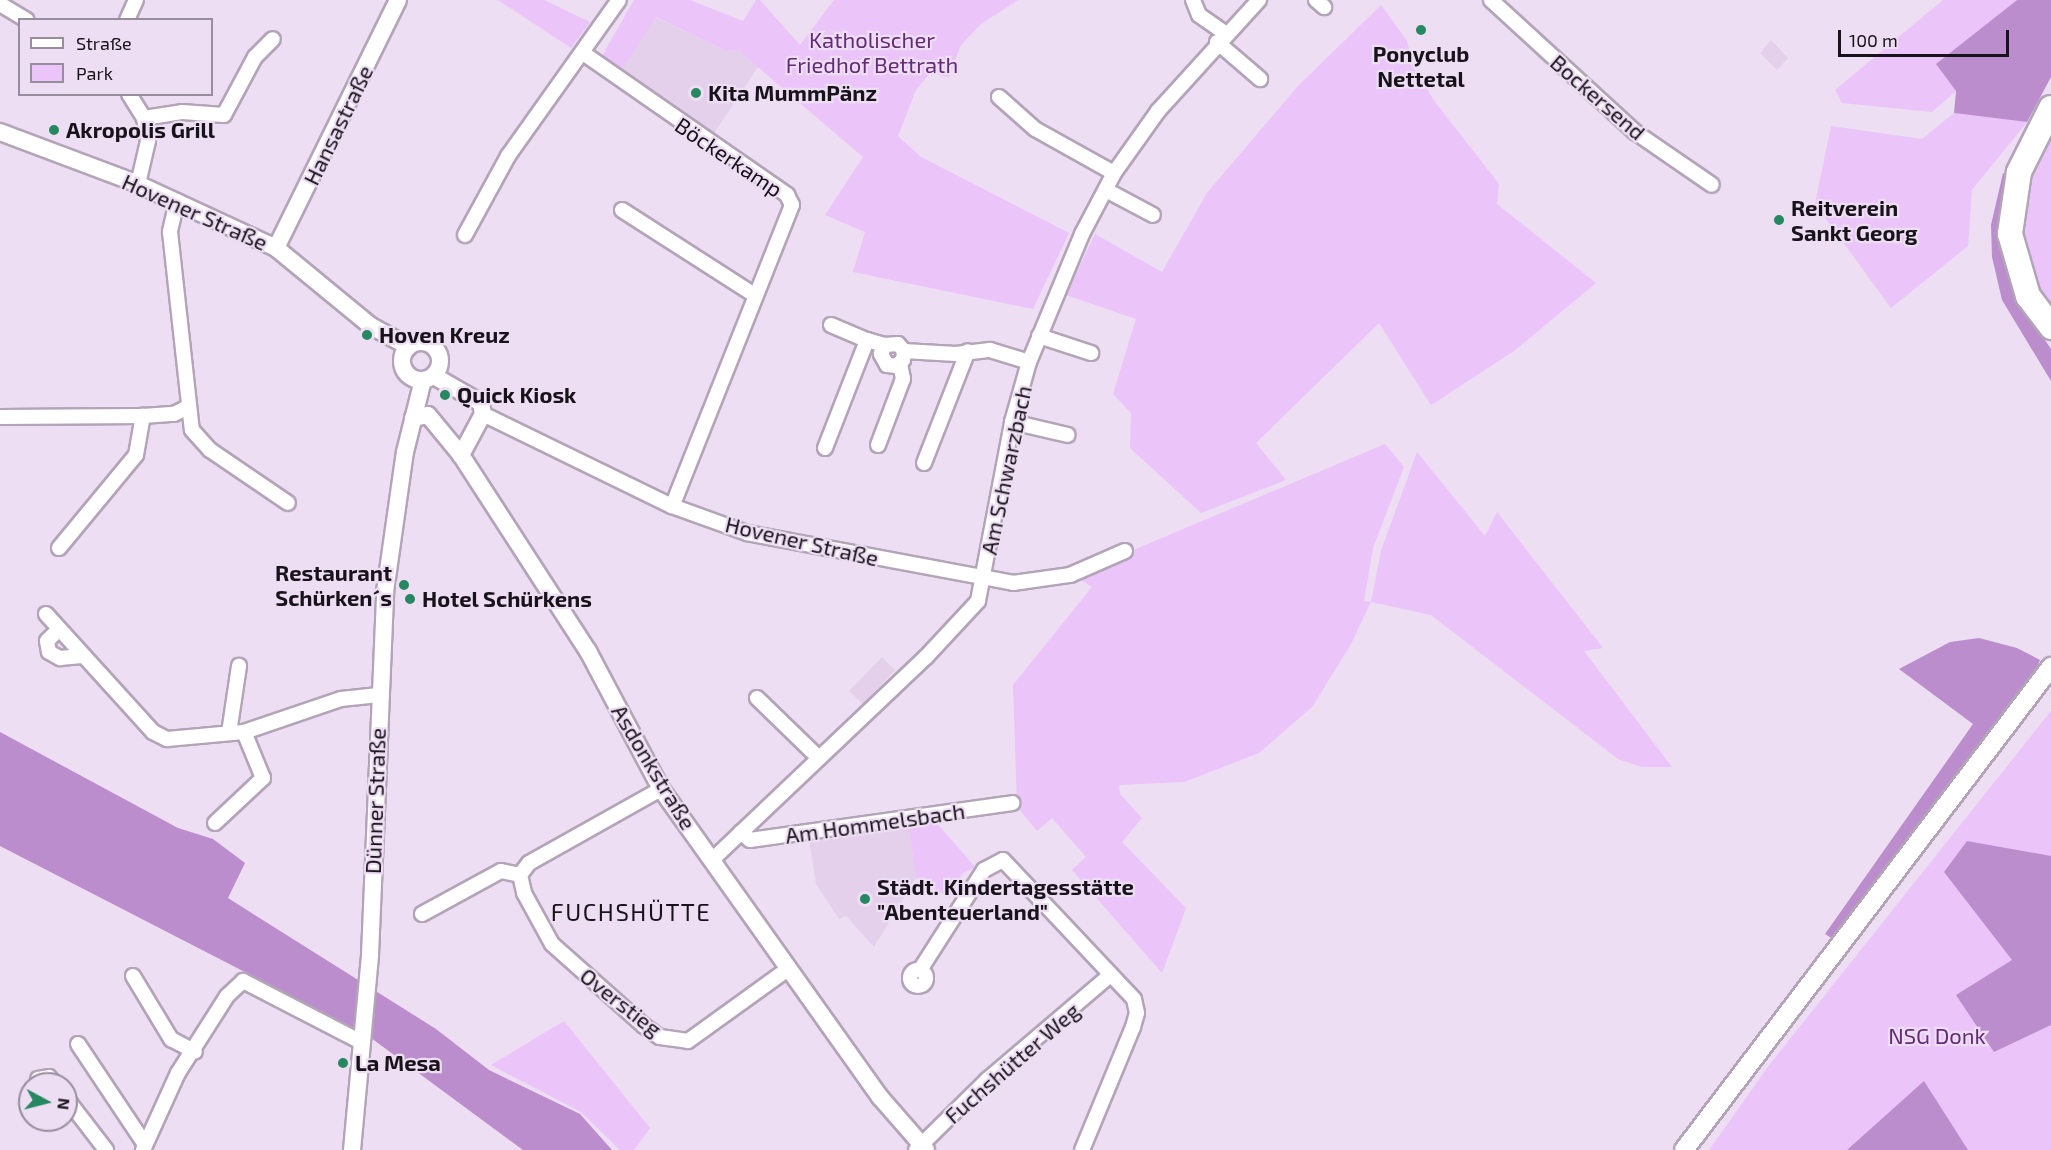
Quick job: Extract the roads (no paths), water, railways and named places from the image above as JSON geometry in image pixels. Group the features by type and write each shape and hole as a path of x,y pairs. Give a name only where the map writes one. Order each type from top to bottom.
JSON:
{"highway":[{"path":"2051,108 2019,172 2010,234 2016,265 2028,296 2051,327"}],"main road":[{"path":"1684,1150 2051,668"}],"street":[{"path":"128,18 136,0"},
{"name":"Hansastraße","path":"276,248 398,0"},
{"path":"465,236 508,156 619,0"},
{"path":"1193,0 1199,15 1260,79"},
{"name":"Am Schwarzbach","path":"984,579 1012,422 1029,362 1082,234 1114,173 1158,111 1221,38 1259,0"},
{"name":"Bockersend","path":"1491,0 1635,132 1712,185"},
{"path":"0,4 24,18"},
{"path":"144,118 182,112 224,115 255,57 273,39"},
{"name":"Böckerkamp","path":"583,53 788,195 792,205 672,506"},
{"path":"130,96 144,118 148,141 138,184"},
{"path":"999,98 1035,129 1114,173"},
{"name":"Hovener Straße","path":"0,132 138,184 276,248 371,326 373,335 406,353"},
{"path":"1106,190 1153,215"},
{"path":"177,201 170,232 178,283 188,407 192,430 210,450 288,503"},
{"path":"622,210 756,296"},
{"name":"Am Schwarzbach","path":"831,325 867,340 885,345 894,343 902,358 990,350 1029,362"},
{"path":"1039,336 1091,353"},
{"path":"825,448 867,340"},
{"path":"427,375 434,346 424,342 406,353 403,366 470,394 482,403 483,414 461,455"},
{"path":"885,345 880,354 883,362 891,366 902,358"},
{"path":"924,463 968,351"},
{"path":"879,445 903,379 902,358"},
{"name":"Dünner Straße","path":"352,1150 370,955 379,695 386,581 405,452 427,375"},
{"name":"Dünner Straße","path":"405,452 402,428 427,375"},
{"path":"0,417 143,416 174,414 188,407"},
{"name":"Hovener Straße","path":"483,414 672,506 747,533 1013,583 1070,575 1125,551"},
{"name":"Asdonkstraße","path":"413,418 428,415 461,455 588,651 662,789 879,1097 921,1148"},
{"path":"59,548 136,455 143,416"},
{"path":"1012,422 1068,435"},
{"name":"Am Hommelsbach","path":"712,860 926,657 978,601 984,579"},
{"path":"46,614 153,732 167,739 244,732 341,699 379,695"},
{"path":"58,629 47,641 49,652 60,657 82,656"},
{"path":"229,734 239,666"},
{"path":"757,698 819,758"},
{"path":"215,823 263,778 244,732"},
{"path":"422,914 501,871 520,875 530,863 662,789"},
{"name":"Am Hommelsbach","path":"741,832 750,840 1012,803"},
{"path":"921,970 984,870 1003,860 1109,976 1134,999 1137,1013 1082,1150"},
{"name":"Overstieg","path":"520,875 524,893 552,944 600,990 660,1036 688,1041 788,969"},
{"path":"134,976 171,1039 195,1052"},
{"name":"Fuchshütter Weg","path":"921,1148 987,1080 1109,976"},
{"path":"143,1147 178,1073 195,1052 227,996 243,981 361,1042"},
{"path":"78,1044 143,1147"},
{"path":"78,1114 106,1150"}],"place":[{"name":"Ponyclub Nettetal","path":"1421,30"},
{"name":"Kita MummPänz","path":"696,93"},
{"name":"Akropolis Grill","path":"54,130"},
{"name":"Reitverein Sankt Georg","path":"1779,220"},
{"name":"Hoven Kreuz","path":"367,335"},
{"name":"Quick Kiosk","path":"445,395"},
{"name":"Restaurant Schürken´s","path":"404,585"},
{"name":"Hotel Schürkens","path":"410,599"},
{"name":"Städt. Kindertagesstätte \"Abenteuerland\"","path":"865,899"},
{"name":"La Mesa","path":"343,1063"}],"district":[{"name":"FUCHSHÜTTE","path":"631,912"}],"park label":[{"name":"Katholischer Friedhof Bettrath","path":"872,52"},
{"name":"NSG Donk","path":"1937,1036"}]}
